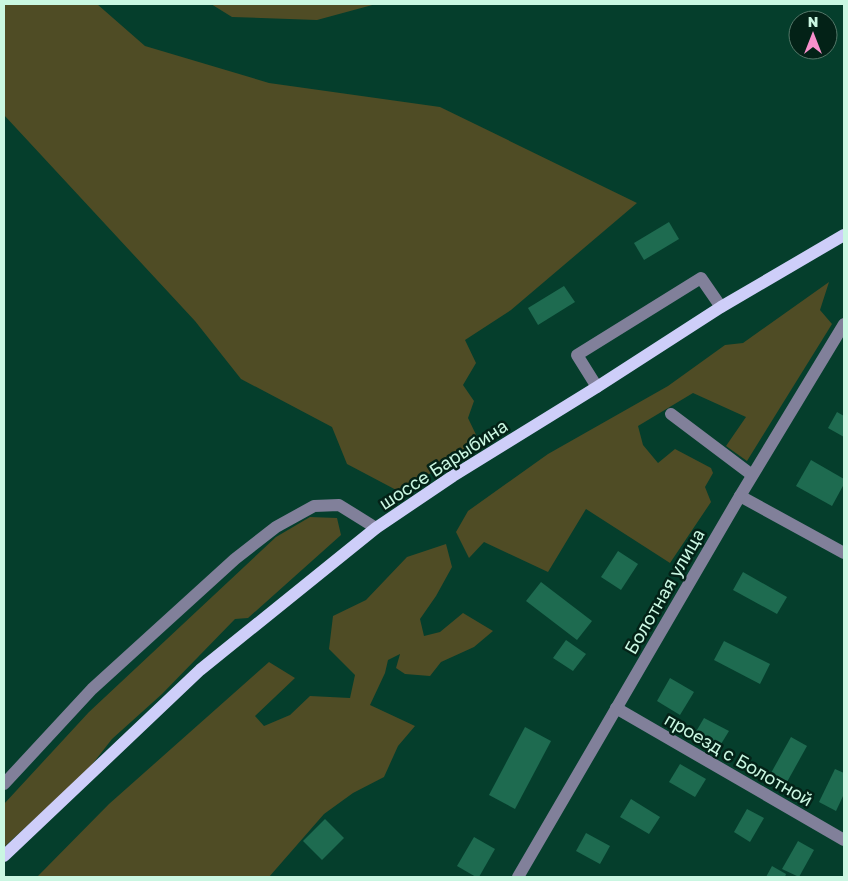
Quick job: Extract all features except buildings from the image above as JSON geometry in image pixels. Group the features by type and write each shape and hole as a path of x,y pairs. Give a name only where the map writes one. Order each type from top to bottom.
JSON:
{"main road":[{"name":"шоссе Барыбина","path":"4,856 200,670 376,528 453,476 720,308 844,235"}],"street":[{"path":"597,387 577,355 700,278 720,308"},
{"name":"Болотная улица","path":"518,877 752,475 844,324"},
{"path":"671,414 752,475"},
{"path":"740,496 844,553"},
{"path":"4,784 92,689 235,559 276,527 314,506 339,505 376,528"},
{"name":"проезд с Болотной","path":"616,708 844,840"}],"shaded area":[{"path":"4,4 97,4 145,46 269,83 440,107 637,203 511,310 465,340 476,363 463,385 474,401 468,418 480,443 400,492 347,464 332,427 241,379 195,321 4,115"},
{"path":"211,4 376,4 317,20 232,17"},
{"path":"829,282 820,310 832,324 747,461 726,446 746,417 693,393 638,426 643,445 658,463 675,449 711,468 713,473 705,487 711,502 670,563 586,509 548,572 484,542 469,558 456,532 468,511 548,454 668,386 725,345 743,343"},
{"path":"310,517 337,518 341,535 248,618 235,619 162,694 112,739 87,771 4,847 4,804 89,712 276,537"},
{"path":"446,544 452,567 436,596 420,619 424,636 440,632 463,613 493,631 474,647 441,662 430,676 405,674 396,668 400,654 388,660 385,673 370,705 415,726 398,746 384,777 353,793 324,814 269,877 37,877 109,804 269,662 295,678 255,716 264,726 290,715 310,696 350,698 355,675 329,649 333,616 366,600 407,557"}]}
